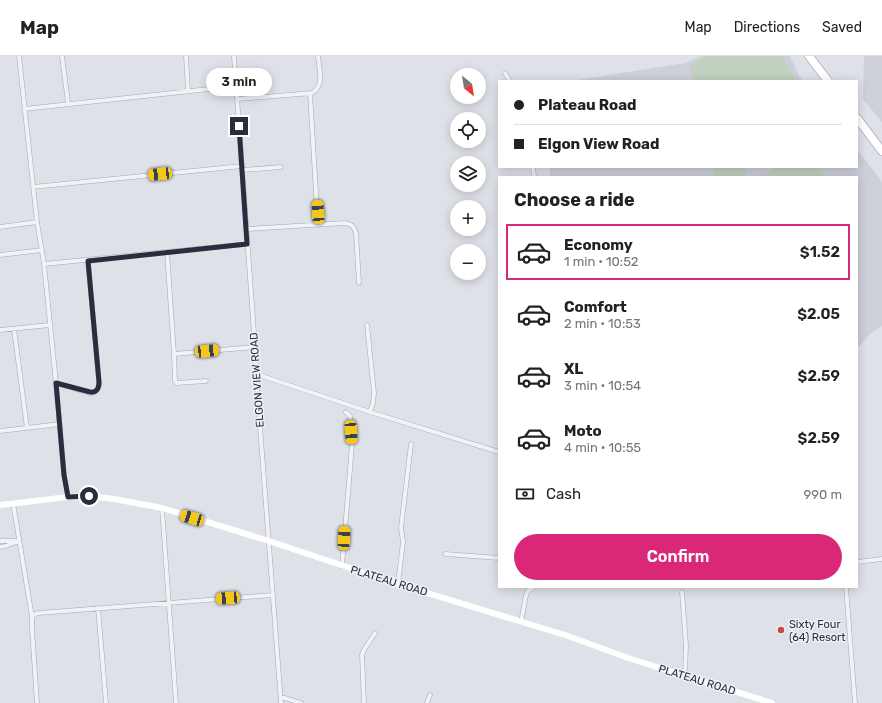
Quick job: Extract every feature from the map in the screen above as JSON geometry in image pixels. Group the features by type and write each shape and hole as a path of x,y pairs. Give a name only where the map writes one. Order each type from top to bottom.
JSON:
{"highway":[{"path":"809,56 827,80"},
{"path":"858,119 882,151"}],"street":[{"path":"19,56 37,222 44,264 64,475 68,497"},
{"path":"62,56 68,103"},
{"path":"186,56 188,91"},
{"name":"ELGON VIEW ROAD","path":"234,56 268,541 281,703"},
{"path":"237,99 310,93 316,91 320,83 318,56"},
{"path":"505,74 509,80"},
{"path":"24,109 68,103 236,86"},
{"path":"310,93 318,225"},
{"path":"33,187 242,168 282,167"},
{"path":"0,226 37,222"},
{"path":"247,229 345,223 350,224 355,229 359,283"},
{"path":"44,264 88,261 247,244"},
{"path":"0,255 42,250"},
{"path":"167,252 176,382 179,384 206,381"},
{"path":"56,383 90,392 95,392 98,389 99,382 88,261"},
{"path":"0,330 50,325"},
{"path":"368,325 374,393 370,412"},
{"path":"14,329 27,428"},
{"path":"174,354 255,346"},
{"path":"256,374 370,412 498,452"},
{"path":"342,567 352,445 350,416 346,412"},
{"path":"0,432 60,424"},
{"path":"398,584 403,542 401,528 411,444"},
{"name":"PLATEAU ROAD","path":"0,504 89,496 162,508 268,541 342,567 568,636 628,658 767,702"},
{"path":"13,503 32,617 37,703"},
{"path":"162,508 176,703"},
{"path":"0,540 19,541"},
{"path":"0,547 19,541"},
{"path":"446,554 498,558"},
{"path":"858,562 882,559"},
{"path":"521,622 526,595 528,591 532,588"},
{"path":"846,588 855,703"},
{"path":"682,592 686,645 685,676"},
{"path":"32,617 39,613 273,595"},
{"path":"98,608 106,703"},
{"path":"364,703 362,655 375,633"},
{"path":"427,703 430,695"},
{"path":"281,697 301,703"}],"shaded area":[{"path":"701,56 790,56 802,80 577,80 686,63"},
{"path":"864,56 882,56 882,122 863,99"},
{"path":"858,150 882,182 882,326 872,332 858,348 858,176 550,176 550,168 858,168"}],"green space":[{"path":"708,56 783,56 795,80 694,80 690,65"},
{"path":"712,168 745,168 747,171 744,176 715,176"},
{"path":"775,168 817,168 823,176 764,176"}],"place":[{"name":"Sixty Four (64) Resort","path":"781,630"}],"route":[{"path":"89,496 68,497 64,475 56,383 93,393 98,389 99,382 88,261 247,244 239,126"}]}
